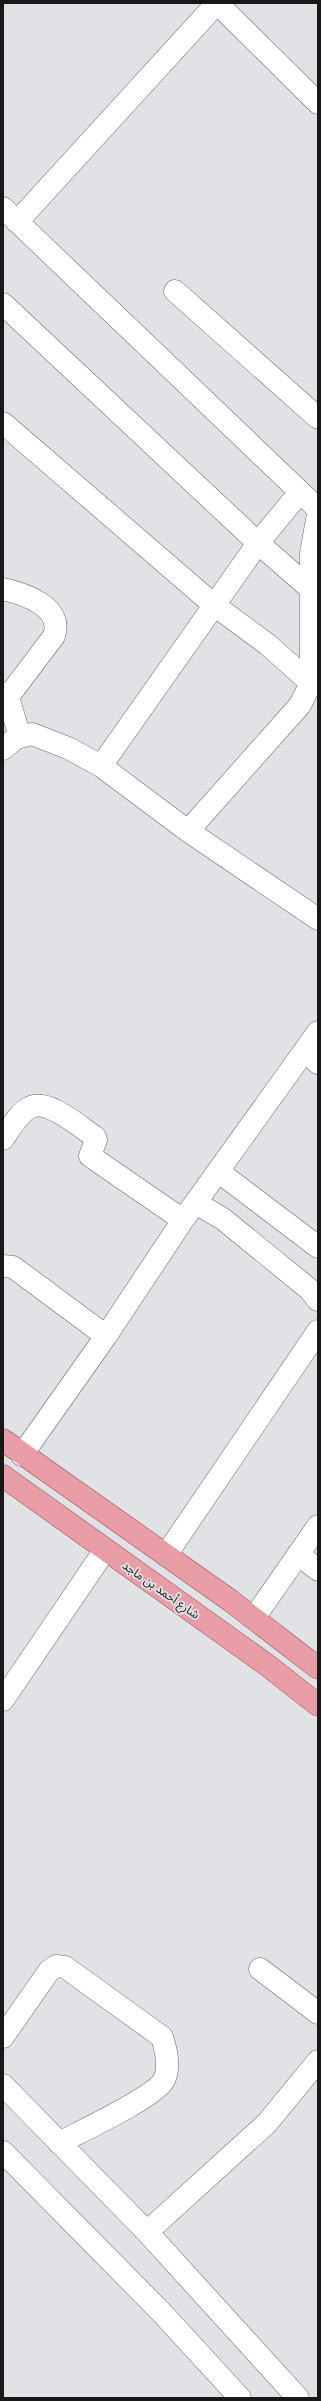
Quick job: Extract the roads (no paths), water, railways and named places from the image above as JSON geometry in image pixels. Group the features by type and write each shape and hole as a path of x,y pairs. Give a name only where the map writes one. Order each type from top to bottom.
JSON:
{"main road":[{"path":"3,1440 22,1455 254,1618 318,1668"},
{"name":"شارع أحمد بن ماجد","path":"3,1476 267,1665 318,1704"}],"street":[{"path":"318,103 217,3 10,215 318,509"},
{"path":"175,291 318,418"},
{"path":"3,304 258,543 312,590"},
{"path":"3,423 214,605 267,644 311,683"},
{"path":"101,766 258,543 300,492"},
{"path":"188,831 300,705 311,683 311,553 318,514"},
{"path":"3,589 20,593 50,611 56,619 54,636 5,695 20,737"},
{"path":"3,749 16,738 32,734 47,738 101,766 188,831 318,918"},
{"path":"22,1455 106,1336 183,1220 219,1172 312,1057 318,1032"},
{"path":"3,1139 18,1117 29,1108 42,1106 53,1108 95,1137 96,1140 90,1156 183,1220"},
{"path":"219,1172 318,1247"},
{"path":"196,1203 223,1219 309,1289 318,1300"},
{"path":"3,1266 12,1267 106,1336"},
{"path":"166,1555 318,1331"},
{"path":"254,1618 318,1526"},
{"path":"3,1700 105,1550"},
{"path":"298,1554 318,1570"},
{"path":"3,2037 49,1971 56,1966 65,1967 162,2038 167,2064 164,2080 149,2093 59,2143"},
{"path":"260,1969 318,2013"},
{"path":"147,2232 267,2123 318,2061"},
{"path":"3,2085 147,2232 298,2398"},
{"path":"3,2152 163,2314 240,2398"}]}
